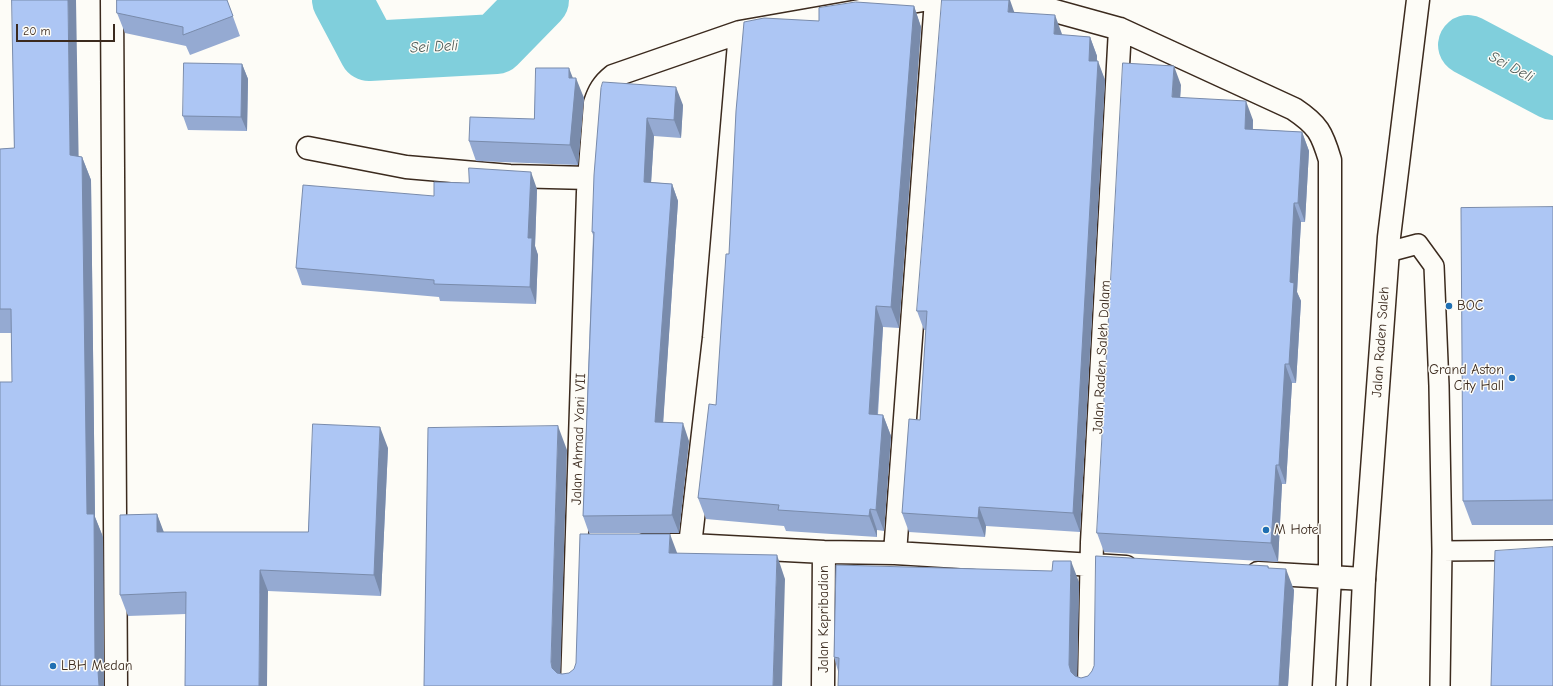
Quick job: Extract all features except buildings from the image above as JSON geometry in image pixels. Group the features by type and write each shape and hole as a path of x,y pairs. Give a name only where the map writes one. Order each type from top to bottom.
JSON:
{"street":[{"path":"112,0 116,686"},
{"name":"Jalan Ahmad Yani VII","path":"572,686 588,185 595,103 605,83 613,76 740,32 923,0"},
{"path":"895,553 936,0"},
{"path":"1008,0 1022,2 1120,29 1294,109 1312,121 1324,138 1330,160 1330,577 1324,686"},
{"name":"Jalan Raden Saleh","path":"1359,686 1364,579 1388,244 1418,0"},
{"name":"Jalan Raden Saleh Dalam","path":"1089,686 1091,565 1120,29"},
{"path":"690,545 714,338 740,32"},
{"path":"308,148 406,167 510,176 588,185"},
{"path":"621,546 690,545 824,552 895,553 1147,568"},
{"path":"576,546 599,546"},
{"name":"Jalan Kepribadian","path":"823,686 824,552"},
{"path":"1235,572 1364,579"}],"lane":[{"path":"1388,244 1418,244 1434,266 1440,386 1442,551 1440,686"},
{"path":"1442,551 1553,550"}],"waterway":[{"name":"Sei Deli","path":"342,0 369,51 496,44 539,0"},
{"name":"Sei Deli","path":"1468,45 1553,90"}],"place":[{"name":"BOC","path":"1449,306"},
{"name":"Grand Aston City Hall","path":"1512,378"},
{"name":"M Hotel","path":"1266,530"},
{"name":"LBH Medan","path":"53,666"}]}
